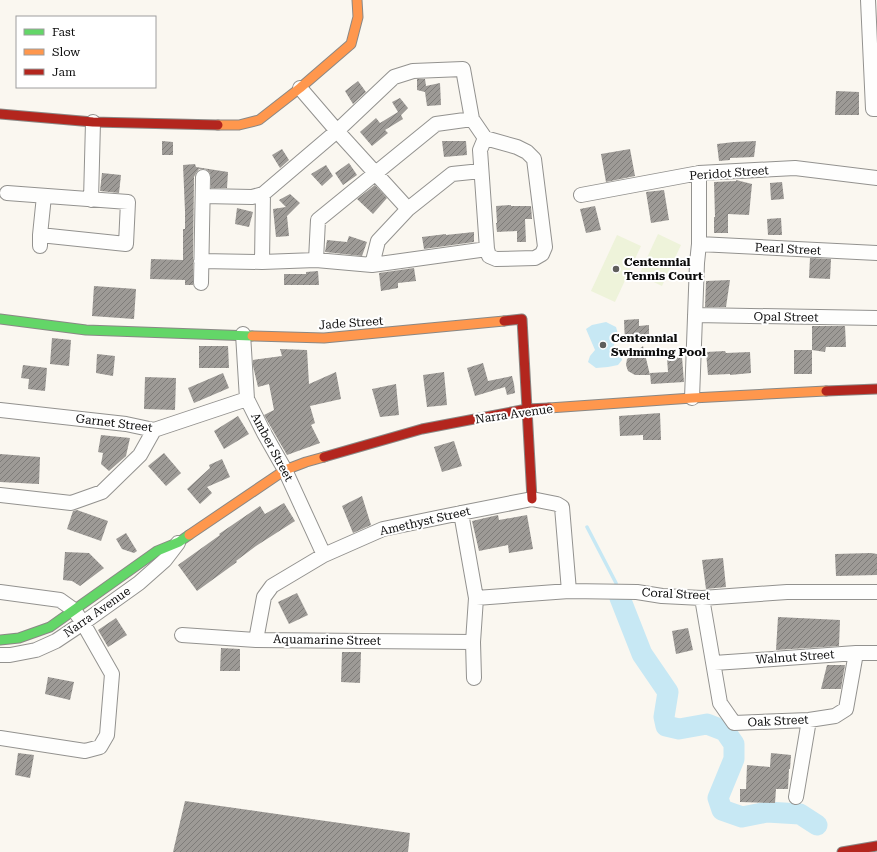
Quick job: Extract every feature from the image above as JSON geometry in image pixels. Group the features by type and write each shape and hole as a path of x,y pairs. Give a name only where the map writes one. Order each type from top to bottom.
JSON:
{"street":[{"path":"0,114 93,122 239,125 259,120 300,88 350,44 358,17 357,0"},
{"path":"868,0 875,109"},
{"path":"203,196 252,197 263,194 337,131 394,77 413,71 463,69 472,119 485,138 517,147 527,152 534,159 545,247 542,254 535,258 496,259 489,256 487,249 480,150 485,138"},
{"path":"300,88 408,209"},
{"path":"316,260 318,220 436,124 472,119"},
{"path":"91,200 93,122"},
{"name":"Peridot Street","path":"581,195 699,173 795,168 877,178"},
{"path":"372,265 378,241 408,209 452,174 481,172"},
{"path":"692,398 696,263 699,244 699,173"},
{"path":"201,283 203,178"},
{"path":"7,193 128,202 126,244 40,240 44,196"},
{"path":"262,262 263,194"},
{"name":"Pearl Street","path":"699,244 877,253"},
{"path":"201,261 262,262 316,260 372,265 487,249"},
{"name":"Opal Street","path":"695,315 877,318"},
{"name":"Jade Street","path":"0,319 86,330 243,334 324,338 522,319 532,500"},
{"name":"Amber Street","path":"243,334 247,399 285,470 324,555"},
{"name":"Narra Avenue","path":"0,640 10,640 31,635 50,627 157,551 179,542 285,470 306,462 422,429 527,409 692,398 877,389"},
{"name":"Garnet Street","path":"0,410 126,424 154,430 247,399"},
{"path":"0,495 71,503 102,492 140,454 154,430"},
{"name":"Amethyst Street","path":"256,640 264,597 272,586 324,555 383,529 532,500 557,504 562,507 569,591"},
{"path":"461,513 476,598 473,642 474,678"},
{"name":"Narra Avenue","path":"0,656 10,656 36,650 56,641 84,623 139,583 165,560 179,542"},
{"name":"Coral Street","path":"476,598 569,591 637,592 662,596 702,598 787,592 877,592"},
{"path":"0,592 60,600 74,610 84,623 112,674 107,735 100,747 85,751 0,738"},
{"name":"Oak Street","path":"702,598 720,703 734,723 809,720 835,716 846,709 856,653"},
{"name":"Aquamarine Street","path":"182,635 256,640 473,642"},
{"name":"Walnut Street","path":"714,663 856,653 877,653"},
{"path":"796,797 809,720"},
{"path":"842,852 877,846"}],"green space":[{"path":"658,234 681,245 662,286 639,275"},
{"name":"Centennial Tennis Court","path":"617,235 641,246 615,302 591,291"}],"water":[{"name":"Centennial Swimming Pool","path":"606,322 616,327 618,334 612,350 619,351 622,360 618,365 596,368 588,362 590,356 595,350 586,329 592,325"}],"building":[{"path":"417,79 425,79 426,86 440,83 441,105 427,106 425,92 417,90"},
{"path":"358,81 366,92 353,104 345,91"},
{"path":"836,91 859,92 859,115 835,115"},
{"path":"400,98 408,108 401,115 403,119 385,130 388,133 372,146 360,132 376,118 380,123 398,112 392,102"},
{"path":"162,141 173,142 173,155 162,155"},
{"path":"442,141 466,141 467,155 444,157"},
{"path":"756,141 754,157 730,158 730,160 719,161 717,144"},
{"path":"282,149 289,160 280,168 272,155"},
{"path":"630,149 635,176 606,182 601,154"},
{"path":"349,163 357,175 343,185 335,173"},
{"path":"195,164 196,167 228,172 227,188 211,188 210,173 204,169 199,169 194,177 193,285 185,285 185,280 150,279 151,259 183,260 183,229 185,229 185,211 183,165"},
{"path":"326,165 333,176 322,186 311,174"},
{"path":"102,173 121,175 119,193 100,191"},
{"path":"736,180 752,184 749,215 728,214 728,233 714,233 714,182"},
{"path":"782,182 784,199 771,200 770,183"},
{"path":"375,185 387,198 373,214 357,199"},
{"path":"664,190 669,220 651,223 646,192"},
{"path":"290,194 300,203 287,216 289,236 276,237 273,209 286,207 279,200"},
{"path":"496,206 531,206 532,219 525,219 526,242 517,242 517,231 497,232"},
{"path":"595,206 601,230 586,233 580,209"},
{"path":"237,208 253,212 249,227 235,224"},
{"path":"781,218 782,235 768,235 767,219"},
{"path":"474,232 474,242 424,249 422,237"},
{"path":"349,236 367,242 362,256 325,252 327,240 347,242"},
{"path":"810,258 831,259 830,279 809,278"},
{"path":"414,268 416,281 398,283 398,288 381,291 379,273"},
{"path":"318,271 319,285 284,285 284,274 306,274 306,272"},
{"path":"730,280 726,307 705,307 706,281"},
{"path":"94,286 136,289 134,319 92,316"},
{"path":"639,319 639,326 649,325 649,342 625,343 624,320"},
{"path":"812,326 845,326 846,347 826,347 825,352 812,350"},
{"path":"52,338 71,340 69,366 50,364"},
{"path":"199,346 228,346 229,368 199,368"},
{"path":"643,346 650,375 635,375 628,371 626,365 627,359"},
{"path":"280,349 307,350 309,384 336,372 341,399 310,406 315,423 311,425 320,443 287,455 264,415 274,410 269,384 258,387 253,366 253,360 282,356"},
{"path":"794,350 812,350 812,374 794,374"},
{"path":"725,351 726,353 750,352 751,373 708,375 706,352"},
{"path":"97,354 115,356 113,376 96,373"},
{"path":"682,357 684,382 651,384 650,373 668,372 667,358"},
{"path":"483,363 488,381 512,376 515,393 507,395 505,387 475,396 467,368"},
{"path":"23,365 47,368 45,391 28,389 29,379 21,378"},
{"path":"444,372 447,405 427,407 423,375"},
{"path":"223,373 229,388 194,403 188,388"},
{"path":"145,377 176,378 175,410 144,409"},
{"path":"396,384 399,415 380,417 372,389"},
{"path":"660,413 661,440 643,440 643,435 620,436 619,416"},
{"path":"238,416 249,434 224,449 214,431"},
{"path":"101,435 130,438 126,456 109,471 101,464 103,453 98,452"},
{"path":"454,441 462,466 442,472 434,447"},
{"path":"164,453 181,473 166,486 148,466"},
{"path":"0,454 40,457 39,484 0,482"},
{"path":"222,459 230,477 207,487 212,493 200,504 187,489 210,468 209,465"},
{"path":"362,496 371,525 353,533 342,506"},
{"path":"284,503 295,521 256,546 197,591 178,565 220,535 219,534 260,506 265,514"},
{"path":"77,510 108,521 101,541 67,529 73,511"},
{"path":"498,515 499,520 527,515 533,549 509,553 508,545 479,551 472,521"},
{"path":"126,533 137,551 134,553 122,549 116,539"},
{"path":"65,552 89,553 104,568 80,586 72,581 63,580"},
{"path":"835,554 877,554 877,575 836,576"},
{"path":"723,558 726,587 706,589 702,560"},
{"path":"297,593 308,615 289,624 278,602"},
{"path":"778,617 840,620 839,646 776,650"},
{"path":"116,618 127,635 108,647 98,630"},
{"path":"688,628 693,650 676,654 672,631"},
{"path":"221,648 240,649 240,671 220,671"},
{"path":"342,652 361,652 360,683 341,682"},
{"path":"827,665 845,665 841,689 821,689"},
{"path":"48,677 74,682 70,700 45,694"},
{"path":"18,753 34,755 30,778 15,775"},
{"path":"771,753 791,755 788,789 776,789 775,803 740,802 740,789 746,789 747,765 770,767"},
{"path":"185,801 410,833 408,852 173,852"}],"waterway":[{"path":"587,527 616,583"},
{"path":"620,598 642,654 668,692 664,717 666,726 679,729 707,724 725,731 734,744 734,759 718,798 722,810 742,817 767,812 800,814 817,825"},
{"path":"817,825 818,829"}],"traffic: fast":[{"path":"0,319 86,330 252,336"},
{"path":"0,640 19,638 50,627 157,551 179,542 189,535"}],"traffic: slow":[{"path":"218,125 239,125 259,120 300,88 351,44 358,17 357,0"},
{"path":"252,336 324,338 504,321"},
{"path":"549,408 692,398 826,391"},
{"path":"189,535 285,470 324,457"}],"traffic: jam":[{"path":"0,114 93,122 218,125"},
{"path":"504,321 522,319 532,499"},
{"path":"826,391 877,389"},
{"path":"324,457 422,429 527,409 549,408"},
{"path":"842,852 877,846"}],"place":[{"name":"Centennial Tennis Court","path":"616,269"},
{"name":"Centennial Swimming Pool","path":"603,345"}]}
